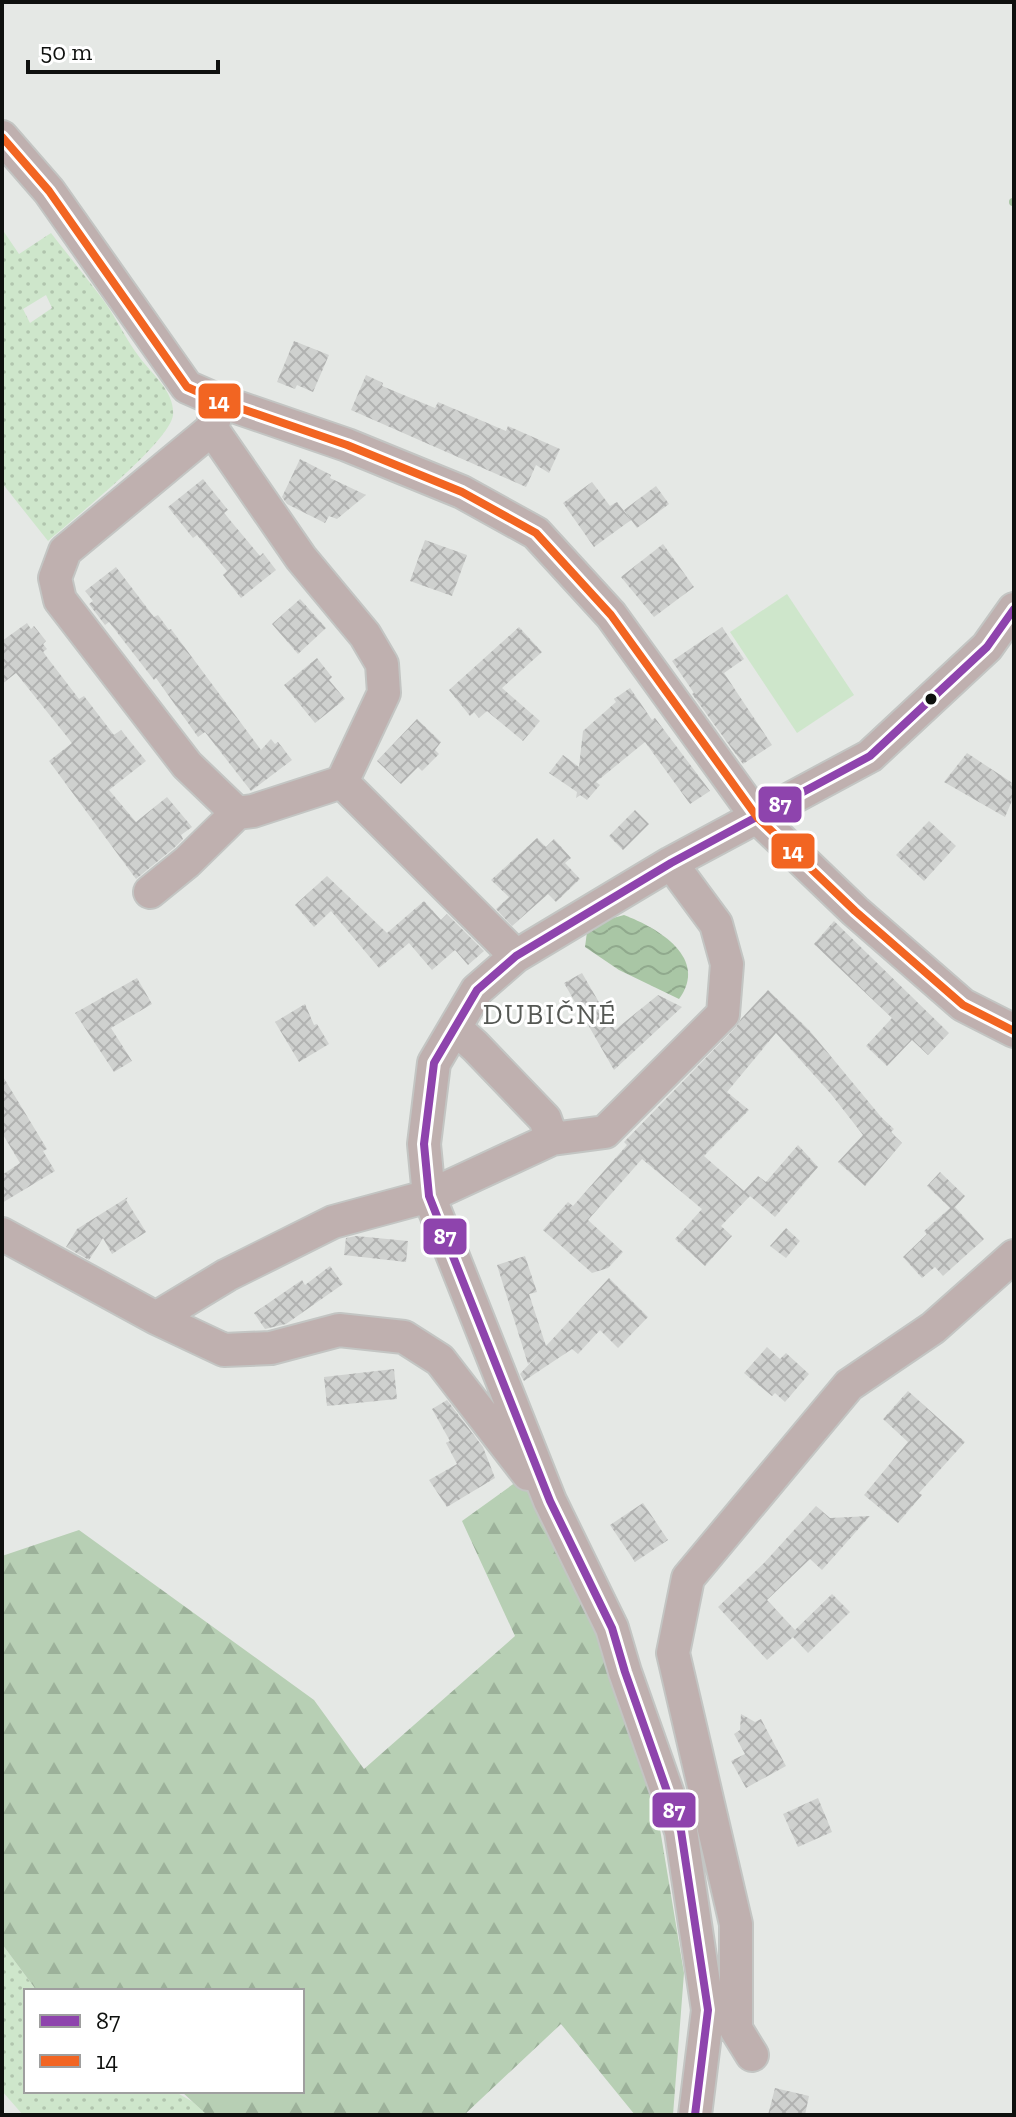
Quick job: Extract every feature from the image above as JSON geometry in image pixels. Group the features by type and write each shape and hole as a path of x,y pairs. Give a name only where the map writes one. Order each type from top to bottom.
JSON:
{"street":[{"path":"2,137 49,191 187,387 216,415 301,558 365,635 382,664 384,693 342,782 253,811 237,813 187,862 150,892"},
{"path":"216,415 65,551 55,578 60,600 187,765 237,813"},
{"path":"216,415 347,445 462,492 536,533 611,615 757,817 855,911 963,1005 1014,1031"},
{"path":"695,2115 708,2010 681,1831 612,1628 550,1501 429,1196 424,1144 434,1063 477,990 516,956 671,863 870,756 987,647 1014,609"},
{"path":"342,782 516,956"},
{"path":"156,1318 227,1275 333,1222 429,1196 552,1139 605,1132 723,1014 727,964 716,924 671,863"},
{"path":"455,1028 545,1119 552,1139"},
{"path":"2,1234 156,1318 224,1350 271,1348 339,1330 404,1337 440,1360 550,1501"},
{"path":"752,2055 736,2029 736,1924 673,1653 688,1578 849,1385 933,1328 1014,1256"},
{"path":"625,1672 673,1653"}],"shaded area":[{"path":"2,229 19,254 51,233 104,301 135,351 167,391 173,415 156,443 48,541 2,483","holes":["46,295 52,308 30,323 23,309"]},
{"path":"787,594 854,695 797,733 730,632"},
{"path":"2,1944 36,1989 24,1989 24,2093 177,2093 207,2115 23,2115 2,2091"}],"green space":[{"path":"523,1477 591,1619 657,1811 684,1973 673,2115 635,2115 561,2024 464,2115 207,2115 183,2093 304,2093 304,1989 36,1989 2,1944 2,1556 79,1530 314,1700 364,1769 515,1636 462,1521"}],"water":[{"path":"624,915 664,936 684,958 688,970 687,984 679,999 619,970 585,947 587,932 606,920"}],"building":[{"path":"294,341 329,355 313,392 297,385 295,389 277,382"},
{"path":"366,375 383,383 382,386 435,408 438,402 506,431 508,426 560,449 549,473 536,465 526,487 351,410"},
{"path":"300,459 366,495 337,519 329,516 325,523 287,504 282,497"},
{"path":"203,479 228,510 224,513 276,570 241,598 223,575 227,571 197,535 193,538 168,507"},
{"path":"592,482 610,506 617,502 631,520 594,547 563,503"},
{"path":"656,486 669,504 637,528 624,510"},
{"path":"425,540 467,555 452,596 410,581"},
{"path":"663,544 694,587 654,617 621,577"},
{"path":"116,567 154,617 158,615 171,629 261,750 271,739 275,744 278,742 292,760 251,791 205,732 198,737 156,678 154,680 109,622 105,625 89,604 93,601 85,591"},
{"path":"300,599 326,628 298,654 272,624"},
{"path":"27,623 31,629 34,626 46,641 43,644 47,649 43,652 79,699 84,696 114,735 121,730 146,761 109,790 136,822 167,797 192,827 181,835 183,839 174,848 136,879 49,761 72,743 16,673 2,684 2,641"},
{"path":"519,627 542,652 502,688 540,721 523,741 487,711 479,718 474,712 470,716 449,690"},
{"path":"722,627 744,659 724,673 772,745 743,764 672,661"},
{"path":"317,658 332,677 329,680 345,699 315,723 284,685"},
{"path":"630,688 710,791 690,804 645,742 596,782 600,785 587,800 580,795 576,798 577,792 549,773 563,755 579,767 583,731 616,702 614,699"},
{"path":"417,719 441,742 435,750 439,754 422,771 418,767 401,784 377,761"},
{"path":"967,753 1014,784 1014,796 1005,817 944,782"},
{"path":"635,810 649,824 623,850 609,836"},
{"path":"929,821 956,846 924,881 896,855"},
{"path":"537,838 546,847 554,839 571,858 565,863 580,879 556,902 548,894 512,926 496,909 509,897 491,880"},
{"path":"327,876 387,933 424,901 441,920 447,914 484,951 468,965 455,950 432,970 409,943 379,968 331,911 314,927 295,905"},
{"path":"834,921 949,1033 928,1055 912,1040 887,1066 866,1046 892,1018 814,944"},
{"path":"582,973 615,1030 658,995 682,1007 614,1070 564,983"},
{"path":"137,978 152,1004 111,1028 132,1061 114,1072 75,1013"},
{"path":"768,990 809,1030 894,1129 891,1132 902,1143 865,1186 838,1162 863,1135 776,1033 727,1092 749,1110 704,1156 744,1191 758,1176 766,1182 798,1145 818,1167 775,1217 750,1196 721,1226 732,1236 705,1266 675,1239 702,1209 642,1159 588,1220 623,1252 608,1268 592,1273 543,1230 568,1202 573,1206 627,1145 624,1142"},
{"path":"305,1004 314,1025 317,1024 329,1044 299,1062 275,1022"},
{"path":"2,1075 47,1149 43,1151 55,1171 2,1203 2,1175 20,1163 2,1133"},
{"path":"940,1172 965,1196 955,1207 984,1239 943,1276 935,1267 922,1278 903,1257 927,1234 924,1231 950,1208 927,1186"},
{"path":"128,1197 126,1200 146,1232 112,1254 103,1238 89,1260 66,1247 77,1229"},
{"path":"786,1228 800,1241 786,1258 770,1246"},
{"path":"356,1236 408,1241 406,1262 344,1255 346,1238"},
{"path":"525,1256 537,1292 529,1294 546,1346 609,1278 648,1317 618,1348 600,1330 578,1354 572,1349 524,1381 520,1374 543,1349 528,1364 497,1265"},
{"path":"330,1266 343,1284 286,1324 265,1329 254,1313 302,1280 305,1285"},
{"path":"767,1347 780,1359 786,1353 809,1374 785,1402 775,1393 772,1396 744,1373"},
{"path":"394,1369 397,1399 327,1406 324,1377"},
{"path":"908,1391 965,1442 919,1493 922,1495 898,1523 864,1495 908,1442 883,1419"},
{"path":"447,1400 483,1447 495,1478 447,1507 429,1480 457,1464 446,1443 450,1441 432,1409"},
{"path":"643,1503 668,1540 635,1562 610,1525"},
{"path":"816,1506 830,1518 870,1516 822,1570 810,1559 767,1600 795,1630 832,1594 850,1612 808,1653 793,1637 767,1660 718,1607"},
{"path":"741,1714 755,1722 761,1719 786,1766 746,1788 731,1761 745,1754 734,1734 740,1730"},
{"path":"818,1798 832,1832 798,1847 783,1814"},
{"path":"775,2088 809,2096 805,2115 768,2115"}],"transit line":[{"name":"14","path":"2,137 49,191 187,387 347,445 462,492 536,533 611,615 757,817 855,911 963,1005 1014,1031"},
{"name":"87","path":"695,2115 708,2010 681,1831 612,1628 550,1501 429,1196 424,1144 434,1063 477,990 516,956 671,863 870,756 987,647 1014,609"}],"district":[{"name":"DUBIČNÉ","path":"550,1014"}]}
